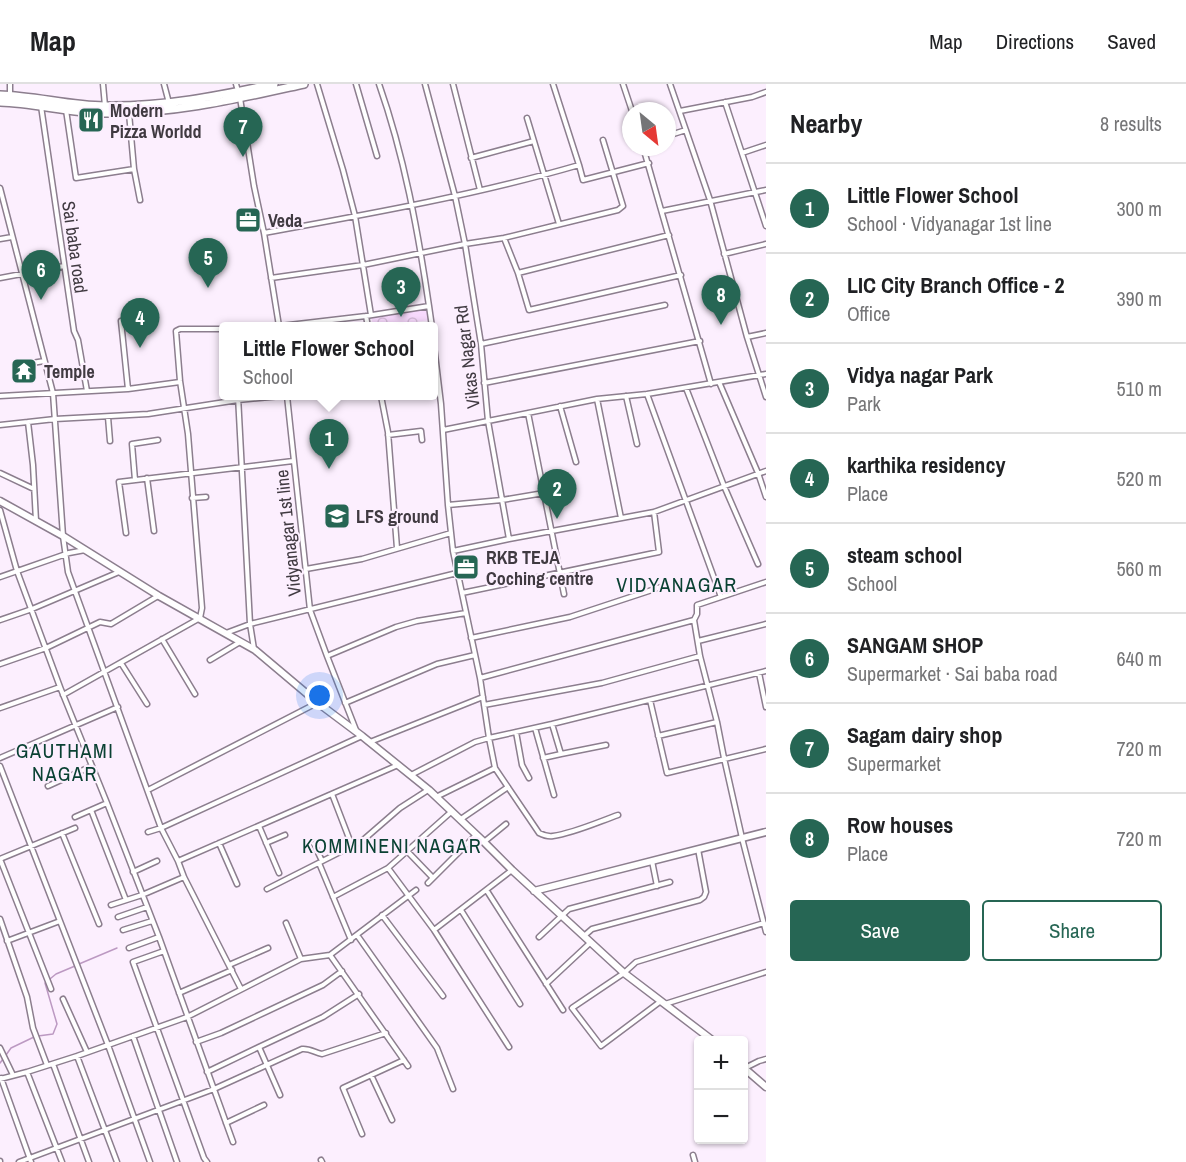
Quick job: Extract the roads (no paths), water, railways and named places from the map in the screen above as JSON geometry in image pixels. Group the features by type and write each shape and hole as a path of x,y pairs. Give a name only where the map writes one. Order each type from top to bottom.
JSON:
{"main road":[{"path":"0,95 105,106 200,99 274,84"},
{"path":"0,102 91,113 129,113 171,110 238,91 304,84"}],"street":[{"path":"10,84 10,95"},
{"path":"103,84 105,106"},
{"path":"164,84 169,103"},
{"path":"317,84 355,216 363,265 368,322"},
{"path":"356,84 377,156"},
{"path":"379,84 392,120 411,205 431,322"},
{"name":"Vikas Nagar Rd","path":"425,84 455,196 465,244 481,344 488,421 597,399 647,394 766,374"},
{"path":"453,84 480,190"},
{"path":"553,84 583,180 649,163"},
{"path":"623,84 629,102"},
{"path":"670,84 710,201 766,397"},
{"path":"238,91 278,322"},
{"path":"680,111 752,97 766,92"},
{"path":"725,102 766,226"},
{"name":"Sai baba road","path":"41,106 74,332 78,340 87,391"},
{"path":"66,110 76,178 134,169"},
{"path":"129,113 134,169 140,200"},
{"path":"527,118 559,224"},
{"path":"676,133 686,130"},
{"path":"271,278 363,265 504,238 621,209 623,206 603,140"},
{"path":"471,158 534,141"},
{"path":"742,153 766,145"},
{"path":"646,156 711,384"},
{"path":"264,233 455,196 544,176 579,165"},
{"path":"0,188 53,393 63,536 68,572 161,828 241,988"},
{"path":"663,211 766,190"},
{"path":"518,273 669,235"},
{"path":"0,239 12,237"},
{"path":"504,238 529,310 681,275"},
{"path":"724,254 766,244"},
{"path":"0,278 64,266"},
{"path":"481,344 665,305"},
{"path":"311,322 429,306"},
{"path":"122,321 128,389"},
{"path":"63,695 200,618 202,608 188,434 180,382 176,331 180,329 219,329"},
{"path":"747,337 766,333"},
{"path":"484,383 700,341"},
{"path":"15,366 44,361"},
{"path":"0,396 128,389 180,382"},
{"path":"719,382 766,497"},
{"path":"686,388 724,486 758,564"},
{"path":"438,390 453,551 480,678 495,768 539,833 544,836 552,836 618,815"},
{"path":"647,394 721,597"},
{"path":"626,396 637,444"},
{"path":"597,399 621,518"},
{"path":"0,425 55,419 148,414 228,400"},
{"path":"238,400 250,624 255,650"},
{"name":"Vidyanagar 1st line","path":"287,400 310,610 356,731"},
{"path":"382,400 388,435 397,548"},
{"path":"560,406 576,462"},
{"path":"528,413 564,594"},
{"path":"108,417 110,441"},
{"path":"443,430 488,421 509,538"},
{"path":"28,422 36,522"},
{"path":"388,435 421,430 423,440"},
{"path":"135,480 132,444 158,440"},
{"path":"126,533 119,482 294,461"},
{"path":"453,551 509,538 654,512 766,471"},
{"path":"0,473 34,489"},
{"path":"147,478 154,531"},
{"path":"448,505 544,493"},
{"path":"192,498 207,497"},
{"path":"0,501 63,536 159,596 255,650 318,703 429,790 624,973 706,1036"},
{"path":"0,510 17,571 75,726 159,937 233,1142"},
{"path":"462,592 659,552 654,512"},
{"path":"306,569 362,559 451,533"},
{"path":"0,577 75,551 86,550"},
{"path":"0,620 119,572"},
{"path":"225,633 250,624 458,573"},
{"path":"766,582 698,605 694,620 700,656 766,932"},
{"path":"471,638 570,617 664,586"},
{"path":"0,664 46,648 100,622 111,624 159,596"},
{"path":"327,656 396,627 466,613"},
{"path":"480,678 694,620"},
{"path":"698,641 766,624"},
{"path":"162,639 195,694"},
{"path":"210,660 240,642"},
{"path":"345,703 437,664 475,655"},
{"path":"484,705 602,683 700,656"},
{"path":"121,663 147,704"},
{"path":"411,775 475,742 766,671"},
{"path":"759,673 766,706"},
{"path":"0,708 60,687"},
{"path":"370,742 483,697"},
{"path":"650,700 667,773 766,749"},
{"path":"148,790 318,703"},
{"path":"0,758 118,707"},
{"path":"658,736 717,722"},
{"path":"552,724 561,754"},
{"path":"535,728 554,795"},
{"path":"516,732 522,765 529,778"},
{"path":"148,832 362,736"},
{"path":"543,758 606,745"},
{"path":"178,861 398,764"},
{"path":"0,766 108,1045 150,1162"},
{"path":"48,786 92,766"},
{"path":"436,796 495,768"},
{"path":"460,819 508,786"},
{"path":"267,889 362,841 400,808 429,790"},
{"path":"332,794 352,846"},
{"path":"75,817 107,803"},
{"path":"91,810 126,900"},
{"path":"333,897 388,868 452,811"},
{"path":"484,842 506,824"},
{"path":"259,826 279,873"},
{"path":"50,987 0,859 75,828"},
{"path":"534,891 766,832"},
{"path":"62,833 99,924"},
{"path":"267,843 285,835"},
{"path":"428,883 476,835"},
{"path":"219,843 237,884"},
{"path":"314,844 351,940"},
{"path":"584,936 592,929 704,897 706,892 698,849"},
{"path":"407,851 433,878"},
{"path":"133,872 158,861"},
{"path":"652,861 657,886"},
{"path":"388,868 434,930 509,1047"},
{"path":"434,930 512,870"},
{"path":"111,905 184,877"},
{"path":"539,937 569,909 670,882"},
{"path":"31,1160 0,1078 50,1065 187,1017 301,959 330,955 416,890"},
{"path":"487,891 563,1010"},
{"path":"118,917 147,908"},
{"path":"461,910 520,1004"},
{"path":"382,915 443,996"},
{"path":"0,920 27,997 37,1039 50,1065 89,1162"},
{"path":"7,941 60,921"},
{"path":"123,930 152,921"},
{"path":"764,922 636,962 624,973 572,1008 601,1046 663,1003 766,972"},
{"path":"286,923 301,959"},
{"path":"357,935 437,1048 453,1089"},
{"path":"129,948 159,937"},
{"path":"546,984 591,942"},
{"path":"179,993 268,948"},
{"path":"164,951 133,962 207,1162"},
{"path":"330,955 408,1066"},
{"path":"196,1042 323,985 342,971"},
{"path":"207,1072 324,1017 359,994"},
{"path":"63,999 87,1052"},
{"path":"19,1162 31,1160 56,1148 214,1089 303,1049 308,1048 322,1054 386,1033"},
{"path":"133,1036 177,1162"},
{"path":"260,1047 279,1095"},
{"path":"0,1048 1,1055 13,1075"},
{"path":"77,1056 117,1162"},
{"path":"748,1067 766,1059"},
{"path":"362,1134 343,1089 404,1060"},
{"path":"27,1072 62,1162"},
{"path":"748,1072 766,1087"},
{"path":"371,1075 392,1120"},
{"path":"226,1123 264,1105"},
{"path":"693,1155 695,1162"}],"waterway":[{"path":"79,964 117,948"},
{"path":"38,1036 53,1034 57,1024 45,983 56,974 75,966"},
{"path":"6,1055 11,1048 34,1037"},
{"path":"0,1063 3,1059"}],"place":[{"name":"Modern Pizza Worldd","path":"91,120"},
{"name":"Sagam dairy shop","path":"243,157"},
{"name":"Veda","path":"248,220"},
{"name":"steam school","path":"208,288"},
{"name":"SANGAM SHOP","path":"41,300"},
{"name":"Vidya nagar Park","path":"401,317"},
{"name":"Row houses","path":"721,325"},
{"name":"karthika residency","path":"140,348"},
{"name":"Temple","path":"24,371"},
{"name":"Little Flower School","path":"329,469"},
{"name":"LFS ground","path":"337,516"},
{"name":"LIC City Branch Office - 2","path":"557,519"},
{"name":"RKB TEJA Coching centre","path":"466,567"}],"district":[{"name":"VIDYANAGAR","path":"677,584"},
{"name":"GAUTHAMI NAGAR","path":"65,762"},
{"name":"KOMMINENI NAGAR","path":"392,845"}]}
